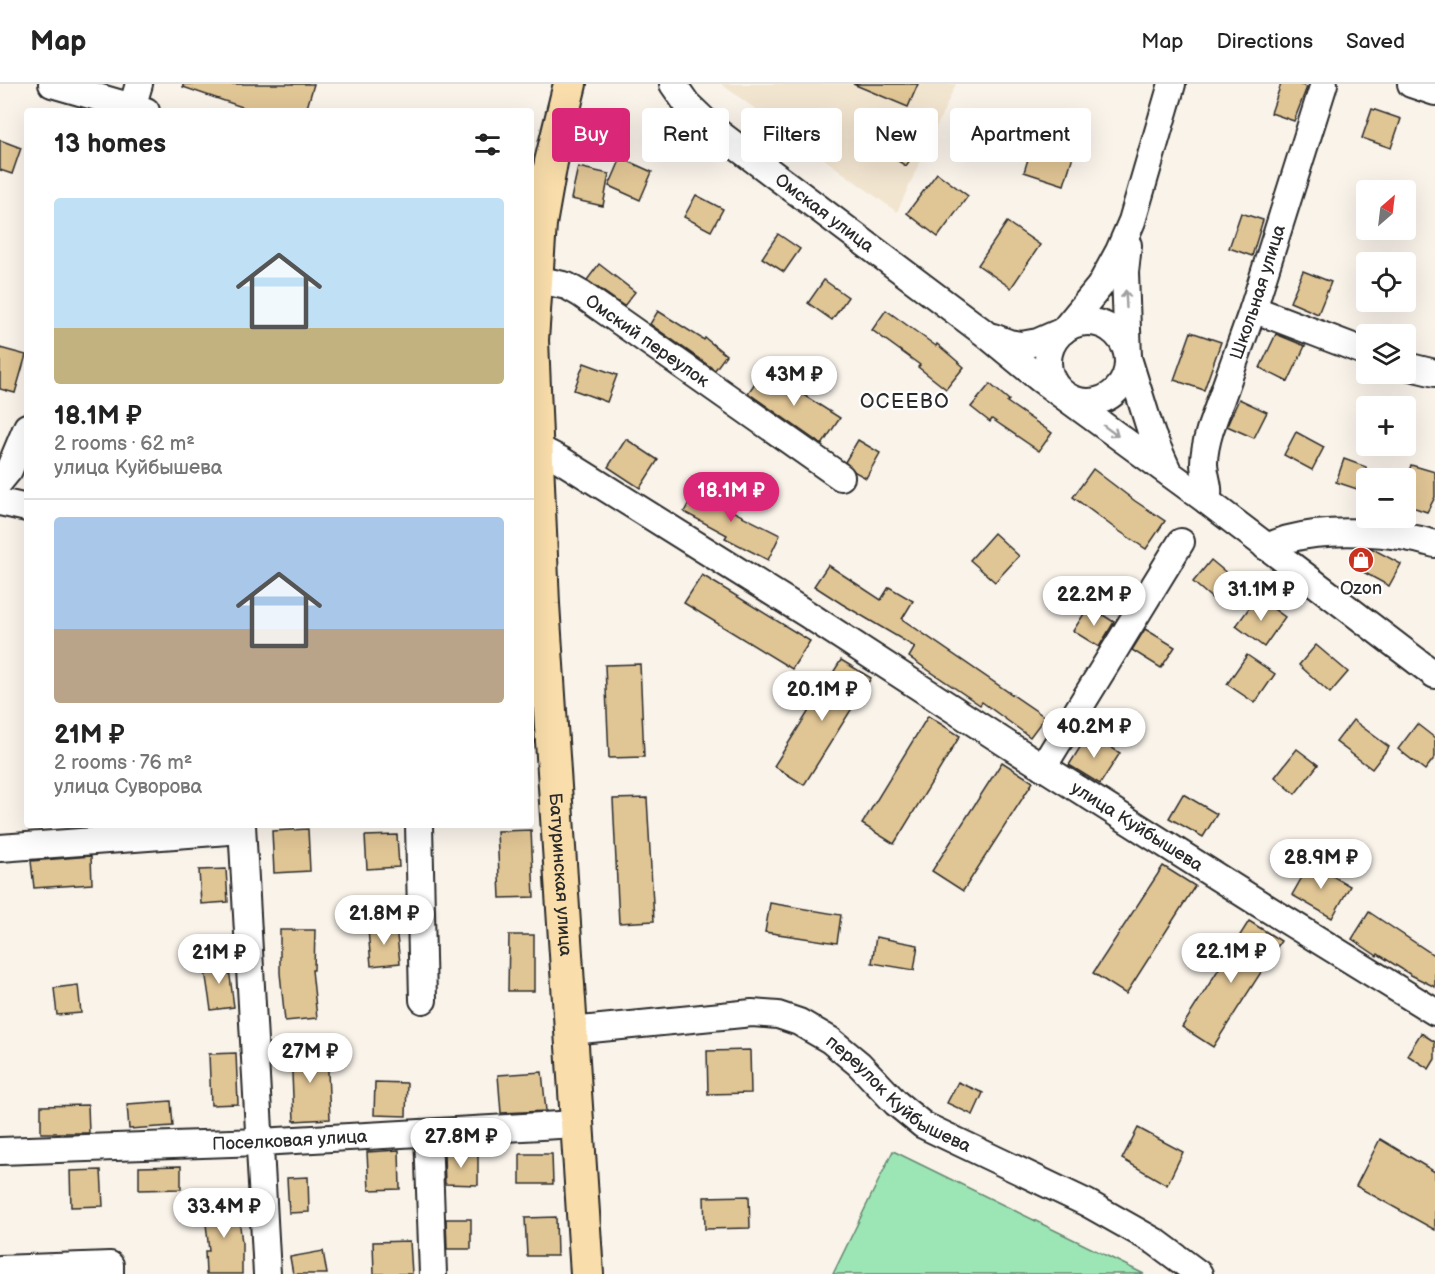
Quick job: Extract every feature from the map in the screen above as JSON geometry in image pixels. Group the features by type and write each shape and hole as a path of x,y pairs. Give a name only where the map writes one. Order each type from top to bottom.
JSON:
{"main road":[{"name":"Батуринская улица","path":"534,310 536,223 570,84"},
{"name":"Батуринская улица","path":"534,394 538,643 571,1031 587,1274"}],"street":[{"path":"52,84 137,103"},
{"name":"Омская улица","path":"673,84 687,104 712,128 983,332 1032,373 1207,501 1435,675"},
{"path":"1132,221 1100,286 1052,344 1049,352 1049,370 1053,382 1065,396 1076,400 1097,400 1110,395 1120,385 1126,372 1128,358 1125,272 1127,248 1132,221 1172,84"},
{"name":"Школьная улица","path":"1207,501 1209,494 1204,464 1210,430 1253,309 1324,84"},
{"path":"1411,84 1435,92"},
{"name":"Омский переулок","path":"536,279 567,286 581,294 841,477"},
{"path":"1253,309 1356,348"},
{"path":"1063,331 1082,322 1103,325 1110,328 1120,338 1128,358"},
{"name":"Омская улица","path":"983,332 1009,343 1022,345 1038,342 1063,331"},
{"name":"Омская улица","path":"1128,358 1152,435 1169,473"},
{"path":"1416,368 1435,373"},
{"path":"0,481 9,470 24,434"},
{"name":"улица Куйбышева","path":"536,447 807,614 1043,767 1435,1012"},
{"path":"0,502 24,506"},
{"path":"1266,547 1289,539 1349,532 1394,535 1435,544"},
{"path":"1043,767 1181,542"},
{"path":"0,848 242,828 267,1274"},
{"path":"419,828 423,1000"},
{"name":"переулок Куйбышева","path":"571,1031 752,1013 778,1015 799,1022 830,1040 859,1064 896,1102 923,1125 1087,1203 1156,1242 1199,1274"},
{"name":"Поселковая улица","path":"0,1151 260,1142 577,1124"},
{"path":"428,1134 433,1274"},
{"path":"0,1269 110,1265 110,1274"}],"shaded area":[{"path":"721,84 956,84 938,123 938,108 854,108 854,162 920,162 897,212 828,162 842,162 842,108 754,108"}],"green space":[{"path":"893,1151 1144,1274 833,1274"}],"building":[{"path":"183,84 314,84 307,108 245,108 183,87"},
{"path":"853,84 918,84 908,107"},
{"path":"1281,84 1298,84 1307,87 1294,121 1271,113"},
{"path":"1372,109 1401,119 1391,148 1362,138"},
{"path":"0,140 21,148 12,174 0,170"},
{"path":"619,162 630,162 652,172 640,200 609,186"},
{"path":"1027,162 1071,162 1064,185 1024,172"},
{"path":"578,167 609,174 603,206 571,199"},
{"path":"937,173 968,196 938,237 907,213"},
{"path":"696,195 723,209 711,231 684,217"},
{"path":"1241,213 1263,220 1252,256 1229,248"},
{"path":"1007,222 1040,245 1011,288 978,265"},
{"path":"778,234 800,249 784,272 762,258"},
{"path":"599,264 635,292 624,306 587,280"},
{"path":"1303,271 1331,282 1318,314 1290,302"},
{"path":"824,280 848,297 832,320 808,303"},
{"path":"886,310 936,346 937,344 964,367 946,389 918,367 920,365 872,330"},
{"path":"658,311 704,340 705,338 726,355 715,370 650,324"},
{"path":"1191,332 1221,342 1204,390 1174,380"},
{"path":"1276,334 1305,346 1288,382 1260,368"},
{"path":"0,348 24,354 15,393 0,389"},
{"path":"584,363 617,375 607,402 574,390"},
{"path":"764,370 840,418 822,445 748,393"},
{"path":"990,384 1009,400 1007,402 1052,433 1039,451 992,419 990,422 971,407"},
{"path":"1239,399 1267,412 1254,438 1227,426"},
{"path":"1296,432 1324,447 1312,470 1284,455"},
{"path":"626,439 658,460 640,488 608,467"},
{"path":"858,440 880,453 866,478 855,472 845,462"},
{"path":"1344,459 1366,467 1356,468 1356,489 1336,482"},
{"path":"1411,465 1435,472 1435,497 1427,512 1416,508 1416,468 1410,468"},
{"path":"1093,469 1165,521 1146,549 1073,497"},
{"path":"699,484 722,496 718,504 780,535 768,560 725,538 727,535 684,512"},
{"path":"994,533 1019,556 995,582 970,560"},
{"path":"1361,548 1371,548 1401,564 1389,586 1352,566"},
{"path":"1211,560 1234,579 1215,601 1193,582"},
{"path":"828,565 881,600 889,587 913,601 902,619 1045,717 1030,737 982,702 980,705 909,657 915,647 814,586"},
{"path":"702,575 810,641 792,669 684,603"},
{"path":"1257,597 1285,617 1264,647 1236,626"},
{"path":"1089,606 1114,622 1099,647 1073,631"},
{"path":"1145,629 1175,647 1161,668 1132,650"},
{"path":"1316,645 1348,672 1330,693 1299,665"},
{"path":"1247,655 1275,674 1255,703 1227,684"},
{"path":"841,660 871,678 804,785 774,766"},
{"path":"640,664 644,757 609,758 605,665"},
{"path":"928,716 960,736 894,844 862,824"},
{"path":"1353,720 1389,747 1372,769 1336,742"},
{"path":"1417,724 1435,738 1435,757 1425,770 1398,749"},
{"path":"1089,733 1120,753 1100,784 1069,765"},
{"path":"1297,749 1318,765 1295,794 1275,777"},
{"path":"1002,762 1033,782 963,891 932,871"},
{"path":"1183,794 1217,814 1203,837 1169,818"},
{"path":"647,798 654,921 619,923 613,799"},
{"path":"308,829 310,871 274,873 272,831"},
{"path":"531,830 534,897 500,898 497,831"},
{"path":"397,835 399,867 367,869 365,836"},
{"path":"91,856 92,884 34,888 31,861"},
{"path":"1310,863 1350,886 1332,918 1292,895"},
{"path":"1163,866 1195,886 1126,994 1093,973"},
{"path":"226,869 228,902 201,904 199,870"},
{"path":"770,903 841,915 837,943 765,932"},
{"path":"1369,912 1435,956 1435,987 1378,954 1377,956 1352,939"},
{"path":"1249,921 1281,941 1213,1047 1182,1027"},
{"path":"396,927 400,963 371,966 368,929"},
{"path":"280,930 315,930 314,970 312,970 317,1018 285,1021 280,973"},
{"path":"509,935 534,935 534,991 508,991"},
{"path":"876,937 918,945 914,970 872,963"},
{"path":"228,961 234,1007 211,1010 204,964"},
{"path":"78,985 81,1013 57,1015 54,988"},
{"path":"1421,1033 1435,1042 1435,1059 1429,1069 1407,1055"},
{"path":"327,1047 330,1119 294,1121 291,1049"},
{"path":"750,1050 751,1093 708,1094 707,1051"},
{"path":"236,1053 238,1104 211,1105 209,1054"},
{"path":"542,1072 546,1111 501,1113 498,1075"},
{"path":"375,1082 407,1083 406,1116 374,1115"},
{"path":"958,1082 983,1093 973,1115 947,1103"},
{"path":"171,1101 173,1126 129,1129 127,1104"},
{"path":"88,1105 89,1133 41,1133 41,1106"},
{"path":"1138,1128 1183,1152 1167,1185 1122,1159"},
{"path":"1380,1139 1435,1172 1435,1230 1356,1186"},
{"path":"399,1150 400,1189 369,1190 367,1152"},
{"path":"444,1153 478,1153 478,1185 445,1184"},
{"path":"520,1154 552,1154 553,1184 520,1184"},
{"path":"181,1166 181,1189 139,1190 139,1167"},
{"path":"101,1170 103,1206 71,1207 70,1171"},
{"path":"308,1177 309,1212 289,1213 287,1178"},
{"path":"749,1196 750,1228 705,1229 704,1197"},
{"path":"237,1201 242,1243 242,1274 206,1274 205,1251 209,1251 204,1206"},
{"path":"556,1217 557,1256 527,1256 525,1218"},
{"path":"446,1219 471,1219 471,1249 447,1249"},
{"path":"410,1241 412,1274 374,1274 373,1242"},
{"path":"323,1251 327,1274 293,1274 290,1257"}],"place":[{"name":"Ozon","path":"1361,560"}],"district":[{"name":"ОСЕЕВО","path":"905,401"}]}
